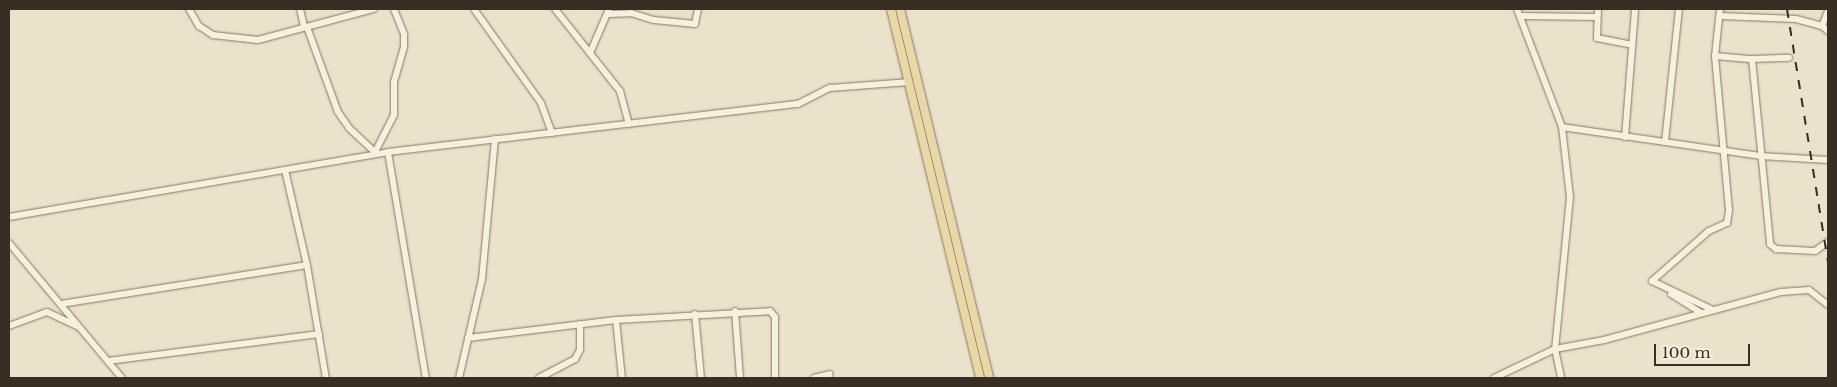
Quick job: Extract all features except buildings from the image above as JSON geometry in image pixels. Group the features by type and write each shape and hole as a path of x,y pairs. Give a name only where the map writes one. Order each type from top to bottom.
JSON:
{"main road":[{"path":"891,9 980,378"},
{"path":"900,9 989,378"}],"street":[{"path":"189,9 199,26 213,35 268,40 306,27 374,9"},
{"path":"300,9 338,112 349,128 375,153"},
{"path":"375,153 394,116 394,82 404,46 404,34 394,9"},
{"path":"474,9 541,103 552,133"},
{"path":"555,9 620,91 629,124"},
{"path":"590,53 608,12 631,13 654,20 695,24 698,9"},
{"path":"1517,9 1562,128 1570,200 1555,349 1561,378"},
{"path":"1598,9 1596,38 1632,45"},
{"path":"1625,137 1636,9"},
{"path":"1666,142 1679,9"},
{"path":"1822,26 1828,11"},
{"path":"1652,281 1704,236 1727,223 1729,210 1715,56 1720,12 1796,19 1822,26 1828,31"},
{"path":"1520,16 1597,17"},
{"path":"1715,56 1752,59 1789,58"},
{"path":"1752,59 1770,244 1776,249 1815,251 1828,242"},
{"path":"9,218 375,153 798,104 830,88 909,82"},
{"path":"1562,128 1760,156 1828,160"},
{"path":"459,378 482,279 495,139"},
{"path":"388,152 426,378"},
{"path":"285,170 307,265 326,378"},
{"path":"9,243 122,378"},
{"path":"61,304 307,265"},
{"path":"1652,281 1711,309"},
{"path":"1652,281 1700,312"},
{"path":"1487,378 1512,370 1555,349 1604,340 1711,309 1804,289 1828,305"},
{"path":"468,338 616,320 735,311 773,312 775,378"},
{"path":"735,311 740,378"},
{"path":"9,326 47,312 81,328"},
{"path":"695,314 701,378"},
{"path":"616,320 622,378"},
{"path":"539,378 575,359 580,350 580,324"},
{"path":"108,361 319,334"},
{"path":"1494,378 1499,373"},
{"path":"814,378 830,374"}],"railway":[{"path":"1787,9 1828,263"}]}
